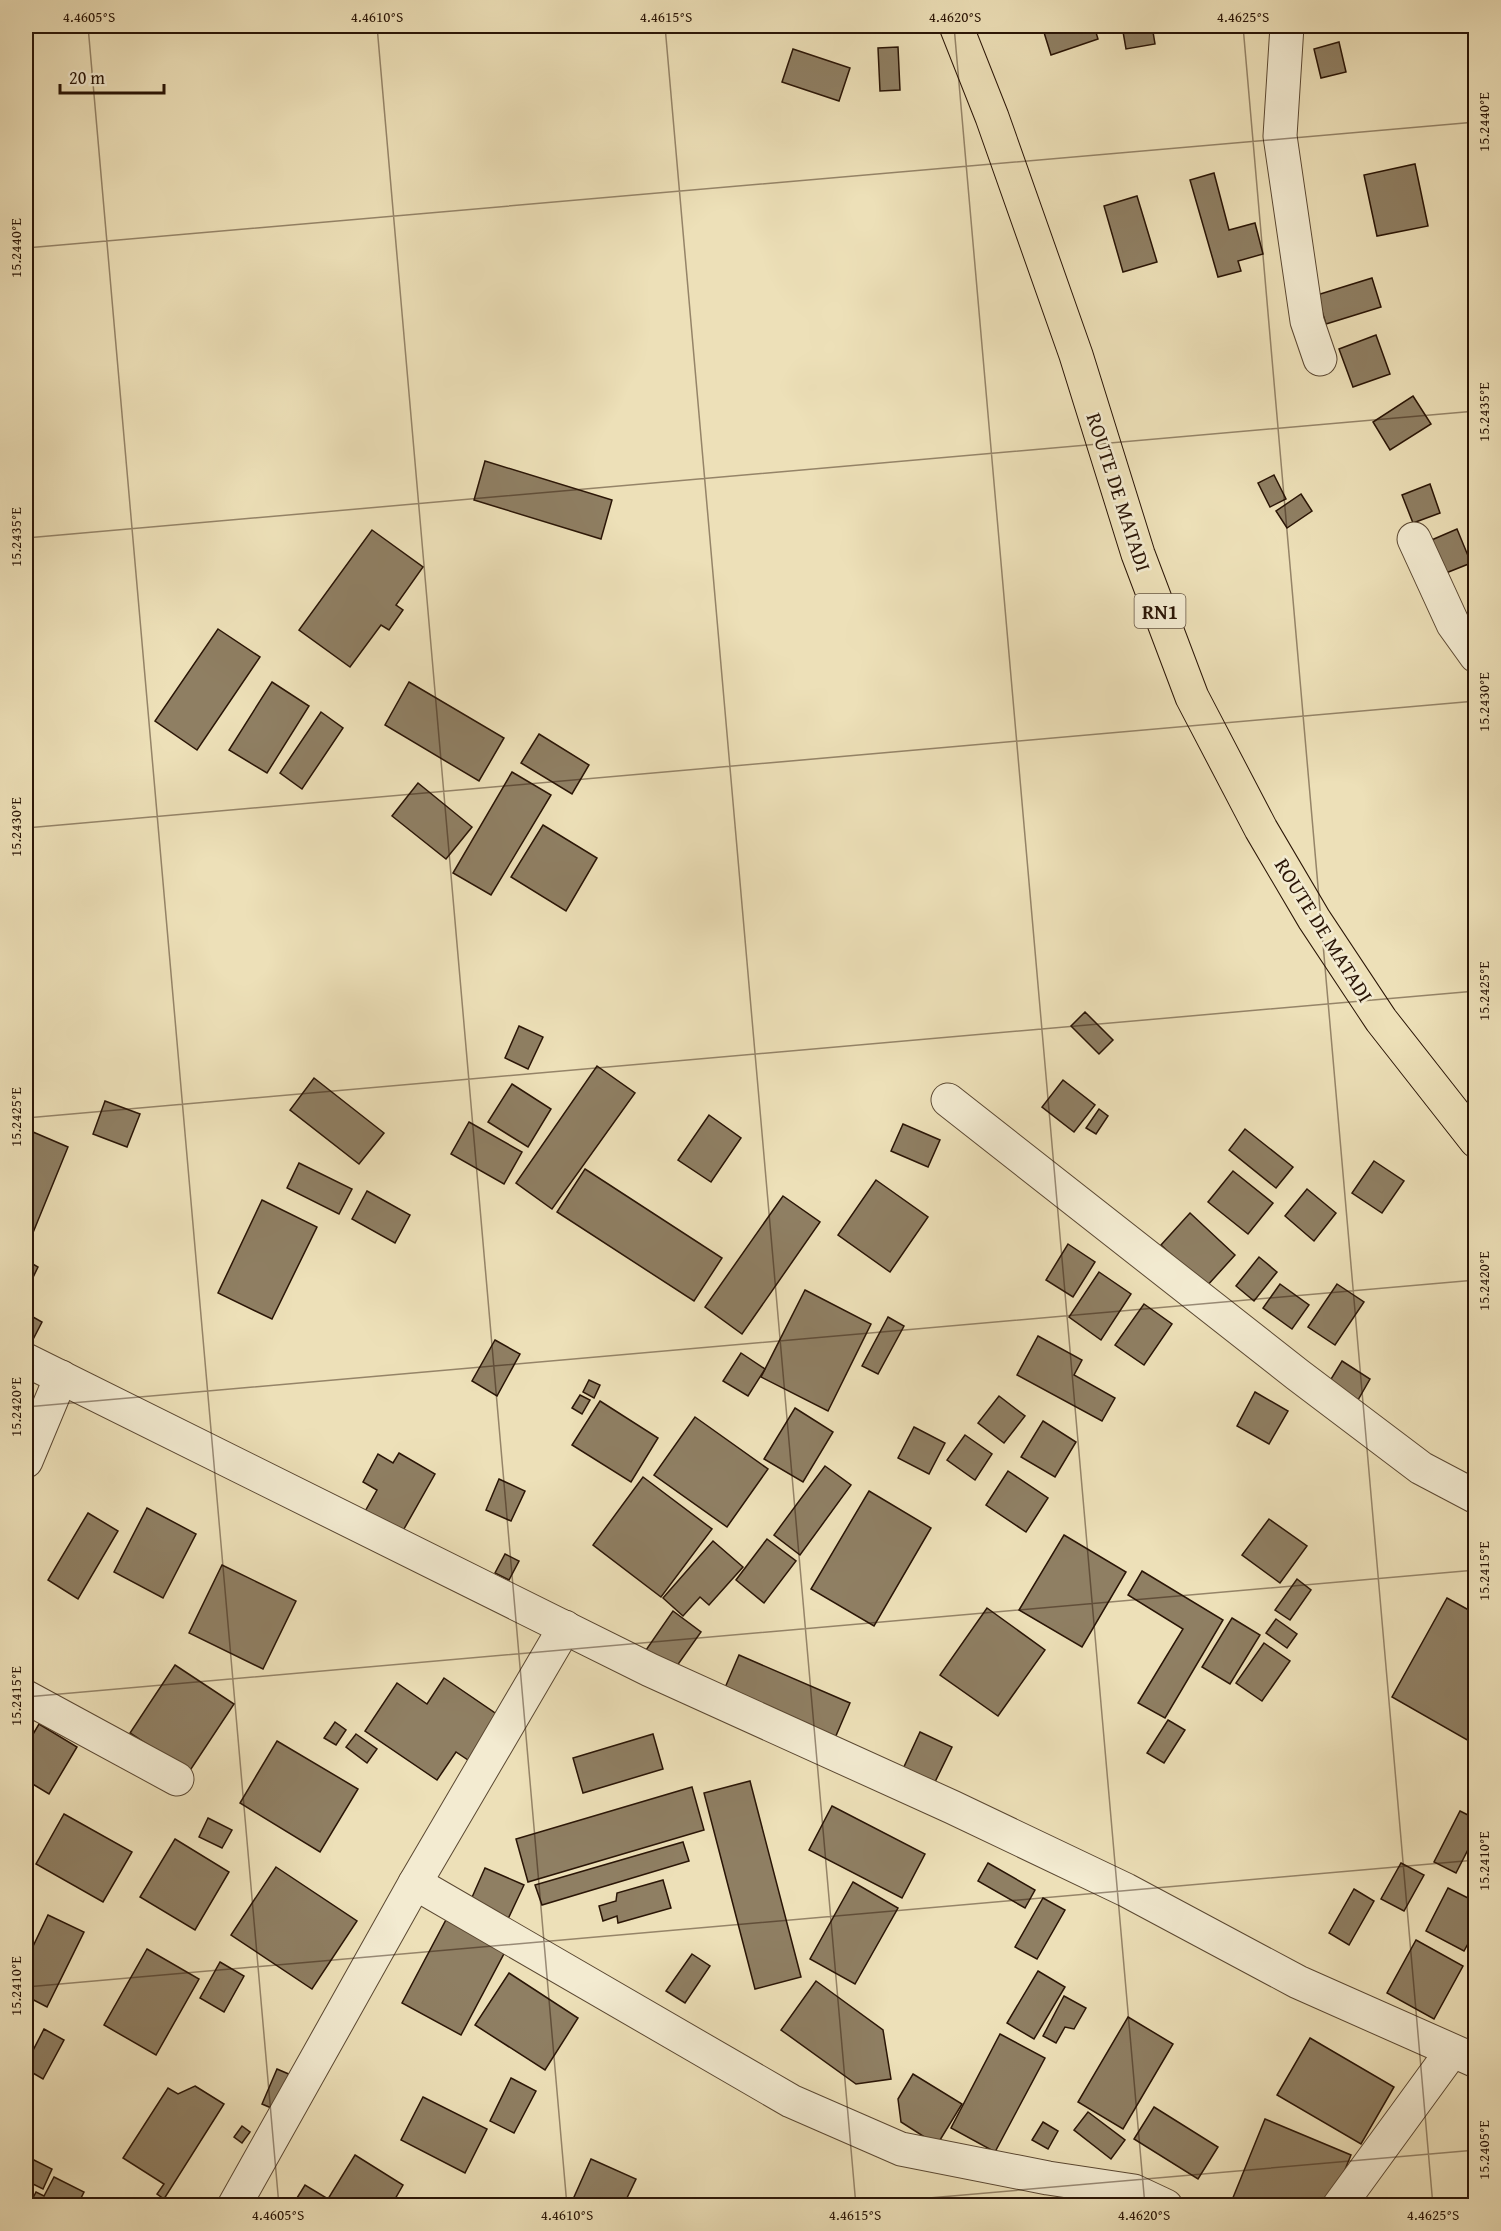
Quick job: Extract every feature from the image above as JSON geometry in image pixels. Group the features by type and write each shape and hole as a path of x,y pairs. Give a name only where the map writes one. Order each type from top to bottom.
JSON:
{"highway":[{"name":"ROUTE DE MATADI","path":"956,26 992,117 1076,355 1138,554 1192,697 1261,829 1314,918 1381,1020 1476,1141"}],"street":[{"path":"1287,26 1280,136 1307,321 1320,359"},
{"path":"1414,539 1453,624 1476,656"},
{"path":"948,1100 1412,1461 1476,1497"},
{"path":"26,1360 650,1670 952,1807 1126,1890 1298,1982 1464,2056 1339,2205"},
{"path":"26,1461 61,1377"},
{"path":"234,2205 415,1883 565,1627"},
{"path":"26,1697 177,1779"},
{"path":"415,1883 791,2101 901,2149 1048,2178 1134,2191 1166,2205"}],"building":[{"path":"1042,26 1094,26 1098,39 1051,55"},
{"path":"1122,26 1152,26 1155,44 1126,49"},
{"path":"1339,42 1346,72 1321,78 1314,49"},
{"path":"898,47 900,90 880,91 878,48"},
{"path":"793,49 850,68 839,101 782,82"},
{"path":"1415,164 1428,226 1377,236 1364,175"},
{"path":"1476,164 1476,180 1470,166"},
{"path":"1214,173 1229,230 1255,223 1263,254 1238,261 1241,271 1218,277 1190,180"},
{"path":"1137,196 1157,262 1123,272 1104,206"},
{"path":"1372,278 1381,307 1326,324 1317,295"},
{"path":"1376,335 1390,374 1353,387 1339,349"},
{"path":"1413,396 1431,424 1390,450 1373,422"},
{"path":"485,461 612,500 601,539 474,500"},
{"path":"1274,475 1286,499 1270,507 1258,483"},
{"path":"1430,484 1440,513 1413,523 1402,495"},
{"path":"1301,494 1312,511 1287,528 1276,511"},
{"path":"1457,529 1471,563 1441,575 1427,542"},
{"path":"372,530 423,567 396,605 403,610 389,630 381,625 350,667 299,630"},
{"path":"218,629 260,657 197,750 155,721"},
{"path":"272,682 309,706 267,773 229,750"},
{"path":"409,682 504,738 479,781 385,725"},
{"path":"321,712 343,728 302,789 280,773"},
{"path":"539,734 589,765 572,794 521,763"},
{"path":"512,772 551,795 491,895 453,873"},
{"path":"418,783 472,827 446,859 392,816"},
{"path":"543,825 597,858 566,911 511,877"},
{"path":"1085,1012 1113,1040 1099,1054 1071,1026"},
{"path":"519,1026 543,1037 528,1069 505,1058"},
{"path":"597,1066 635,1093 552,1209 516,1183"},
{"path":"314,1078 384,1133 359,1164 290,1110"},
{"path":"1063,1080 1095,1105 1074,1132 1042,1107"},
{"path":"512,1084 551,1109 528,1147 488,1122"},
{"path":"105,1101 140,1114 127,1147 93,1134"},
{"path":"1099,1109 1108,1116 1096,1134 1086,1128"},
{"path":"709,1115 741,1138 711,1182 678,1160"},
{"path":"469,1122 522,1152 504,1184 451,1154"},
{"path":"903,1124 940,1140 928,1167 891,1151"},
{"path":"26,1129 68,1147 30,1240 26,1238"},
{"path":"1245,1129 1293,1167 1276,1188 1229,1150"},
{"path":"1374,1161 1404,1181 1382,1213 1352,1193"},
{"path":"299,1163 352,1189 339,1214 287,1188"},
{"path":"585,1169 722,1258 694,1301 557,1212"},
{"path":"1233,1171 1273,1203 1248,1234 1208,1202"},
{"path":"876,1180 928,1217 890,1272 838,1235"},
{"path":"1307,1189 1336,1213 1314,1241 1285,1216"},
{"path":"367,1191 410,1215 395,1243 352,1219"},
{"path":"783,1196 820,1222 742,1334 705,1307"},
{"path":"262,1200 317,1227 272,1319 218,1293"},
{"path":"1190,1213 1235,1255 1206,1287 1161,1245"},
{"path":"1068,1244 1095,1262 1073,1297 1046,1280"},
{"path":"1259,1257 1277,1272 1254,1301 1236,1286"},
{"path":"26,1260 38,1267 26,1292"},
{"path":"1099,1272 1131,1294 1101,1340 1069,1317"},
{"path":"1280,1284 1309,1305 1292,1329 1263,1308"},
{"path":"1337,1284 1364,1302 1335,1345 1308,1327"},
{"path":"805,1290 871,1324 828,1411 761,1377"},
{"path":"1144,1304 1172,1324 1144,1365 1115,1345"},
{"path":"26,1313 42,1322 26,1353"},
{"path":"888,1317 904,1326 878,1374 862,1366"},
{"path":"1038,1336 1082,1360 1074,1375 1115,1398 1102,1421 1017,1375"},
{"path":"495,1340 520,1354 497,1396 472,1381"},
{"path":"741,1353 765,1369 748,1396 723,1381"},
{"path":"1342,1361 1370,1379 1354,1407 1325,1389"},
{"path":"589,1380 600,1385 594,1398 583,1392"},
{"path":"1255,1392 1288,1411 1269,1444 1237,1426"},
{"path":"580,1395 590,1400 582,1414 572,1408"},
{"path":"999,1396 1025,1416 1004,1443 978,1423"},
{"path":"600,1401 658,1438 631,1482 572,1445"},
{"path":"795,1408 833,1432 803,1482 764,1459"},
{"path":"695,1417 768,1469 727,1527 654,1475"},
{"path":"1043,1421 1076,1442 1055,1477 1021,1457"},
{"path":"914,1427 945,1443 929,1474 898,1458"},
{"path":"965,1435 992,1454 975,1480 947,1460"},
{"path":"399,1453 435,1474 400,1536 363,1515 377,1490 363,1482 378,1454 393,1463"},
{"path":"825,1466 851,1485 800,1555 774,1535"},
{"path":"1008,1471 1048,1498 1026,1532 986,1505"},
{"path":"643,1477 712,1529 661,1597 593,1545"},
{"path":"499,1479 525,1491 511,1521 486,1510"},
{"path":"869,1491 931,1528 874,1626 811,1589"},
{"path":"147,1508 196,1534 163,1598 114,1572"},
{"path":"88,1513 118,1531 78,1599 48,1580"},
{"path":"1269,1519 1307,1546 1280,1583 1242,1555"},
{"path":"1064,1535 1126,1572 1082,1647 1019,1610"},
{"path":"767,1539 796,1561 764,1603 736,1580"},
{"path":"713,1541 743,1567 709,1605 700,1597 683,1616 663,1598"},
{"path":"505,1554 519,1561 509,1580 495,1573"},
{"path":"222,1565 296,1601 263,1669 189,1633"},
{"path":"1142,1571 1223,1620 1165,1718 1138,1703 1183,1629 1128,1595"},
{"path":"1297,1579 1311,1590 1290,1620 1275,1610"},
{"path":"1447,1598 1476,1614 1476,1745 1392,1697"},
{"path":"987,1608 1045,1650 998,1716 940,1675"},
{"path":"673,1611 701,1632 674,1670 646,1650"},
{"path":"1232,1618 1260,1635 1230,1684 1202,1667"},
{"path":"1276,1619 1297,1634 1287,1648 1266,1633"},
{"path":"1264,1643 1290,1661 1262,1701 1236,1683"},
{"path":"739,1655 850,1703 835,1738 724,1690"},
{"path":"175,1665 234,1704 189,1772 130,1733"},
{"path":"444,1678 498,1715 468,1760 456,1752 437,1780 365,1731 397,1683 427,1704"},
{"path":"1168,1720 1185,1730 1164,1763 1147,1753"},
{"path":"335,1722 346,1730 336,1745 324,1738"},
{"path":"39,1724 77,1747 49,1794 26,1780 26,1746"},
{"path":"920,1732 952,1747 934,1784 903,1769"},
{"path":"356,1734 377,1749 367,1763 346,1747"},
{"path":"653,1734 663,1769 583,1793 573,1758"},
{"path":"277,1741 358,1789 320,1852 240,1803"},
{"path":"750,1781 801,1977 755,1989 704,1793"},
{"path":"692,1787 704,1830 528,1882 516,1839"},
{"path":"832,1806 925,1854 902,1898 809,1850"},
{"path":"1460,1811 1476,1819 1476,1834 1456,1873 1434,1862"},
{"path":"64,1814 132,1852 103,1902 36,1864"},
{"path":"208,1818 232,1830 222,1848 199,1837"},
{"path":"175,1839 229,1872 195,1930 140,1897"},
{"path":"683,1842 689,1861 542,1905 535,1885"},
{"path":"988,1863 1035,1890 1025,1908 978,1881"},
{"path":"1401,1863 1424,1875 1404,1911 1381,1899"},
{"path":"276,1867 357,1921 312,1989 231,1935"},
{"path":"485,1868 524,1885 507,1921 469,1904"},
{"path":"663,1880 671,1908 618,1923 617,1916 603,1921 599,1906 616,1901 617,1893"},
{"path":"853,1882 898,1908 855,1984 810,1959"},
{"path":"1448,1888 1476,1902 1476,1929 1464,1951 1426,1931"},
{"path":"1354,1889 1374,1901 1349,1945 1329,1933"},
{"path":"1043,1898 1065,1910 1037,1959 1015,1947"},
{"path":"48,1915 84,1932 47,2007 26,1996 26,1961"},
{"path":"448,1916 507,1948 461,2035 402,2003"},
{"path":"1416,1940 1463,1966 1434,2019 1387,1993"},
{"path":"147,1949 199,1979 156,2055 104,2025"},
{"path":"692,1954 710,1966 685,2003 666,1991"},
{"path":"220,1962 244,1976 224,2012 200,1998"},
{"path":"1038,1971 1065,1987 1034,2039 1007,2023"},
{"path":"509,1973 578,2018 545,2070 475,2025"},
{"path":"1476,1977 1476,1995 1468,1990"},
{"path":"816,1981 883,2030 891,2079 856,2084 781,2030"},
{"path":"1064,1996 1086,2008 1074,2029 1065,2027 1056,2043 1043,2036"},
{"path":"1128,2017 1173,2044 1123,2129 1078,2102"},
{"path":"26,2023 33,2028 26,2040"},
{"path":"44,2029 64,2040 43,2079 26,2069 26,2064"},
{"path":"1000,2034 1045,2058 995,2152 951,2128"},
{"path":"1310,2038 1394,2087 1361,2144 1277,2095"},
{"path":"277,2069 298,2078 283,2113 262,2104"},
{"path":"913,2074 962,2104 937,2145 901,2122 898,2099"},
{"path":"511,2078 536,2091 514,2133 490,2121"},
{"path":"195,2086 224,2104 164,2199 157,2194 164,2184 123,2158 168,2088 178,2094"},
{"path":"423,2097 487,2129 465,2173 401,2140"},
{"path":"1154,2107 1218,2147 1198,2179 1134,2139"},
{"path":"1088,2112 1125,2140 1111,2159 1074,2130"},
{"path":"1265,2119 1351,2155 1331,2204 1246,2206 1232,2200"},
{"path":"1043,2122 1058,2131 1048,2149 1032,2140"},
{"path":"242,2126 250,2132 242,2143 234,2137"},
{"path":"355,2155 403,2185 391,2206 292,2206 305,2185 328,2199"},
{"path":"26,2156 52,2169 43,2189 33,2184 26,2199"},
{"path":"591,2159 636,2179 623,2206 570,2206"},
{"path":"54,2177 84,2192 77,2206 29,2206 36,2192 44,2196"}]}
